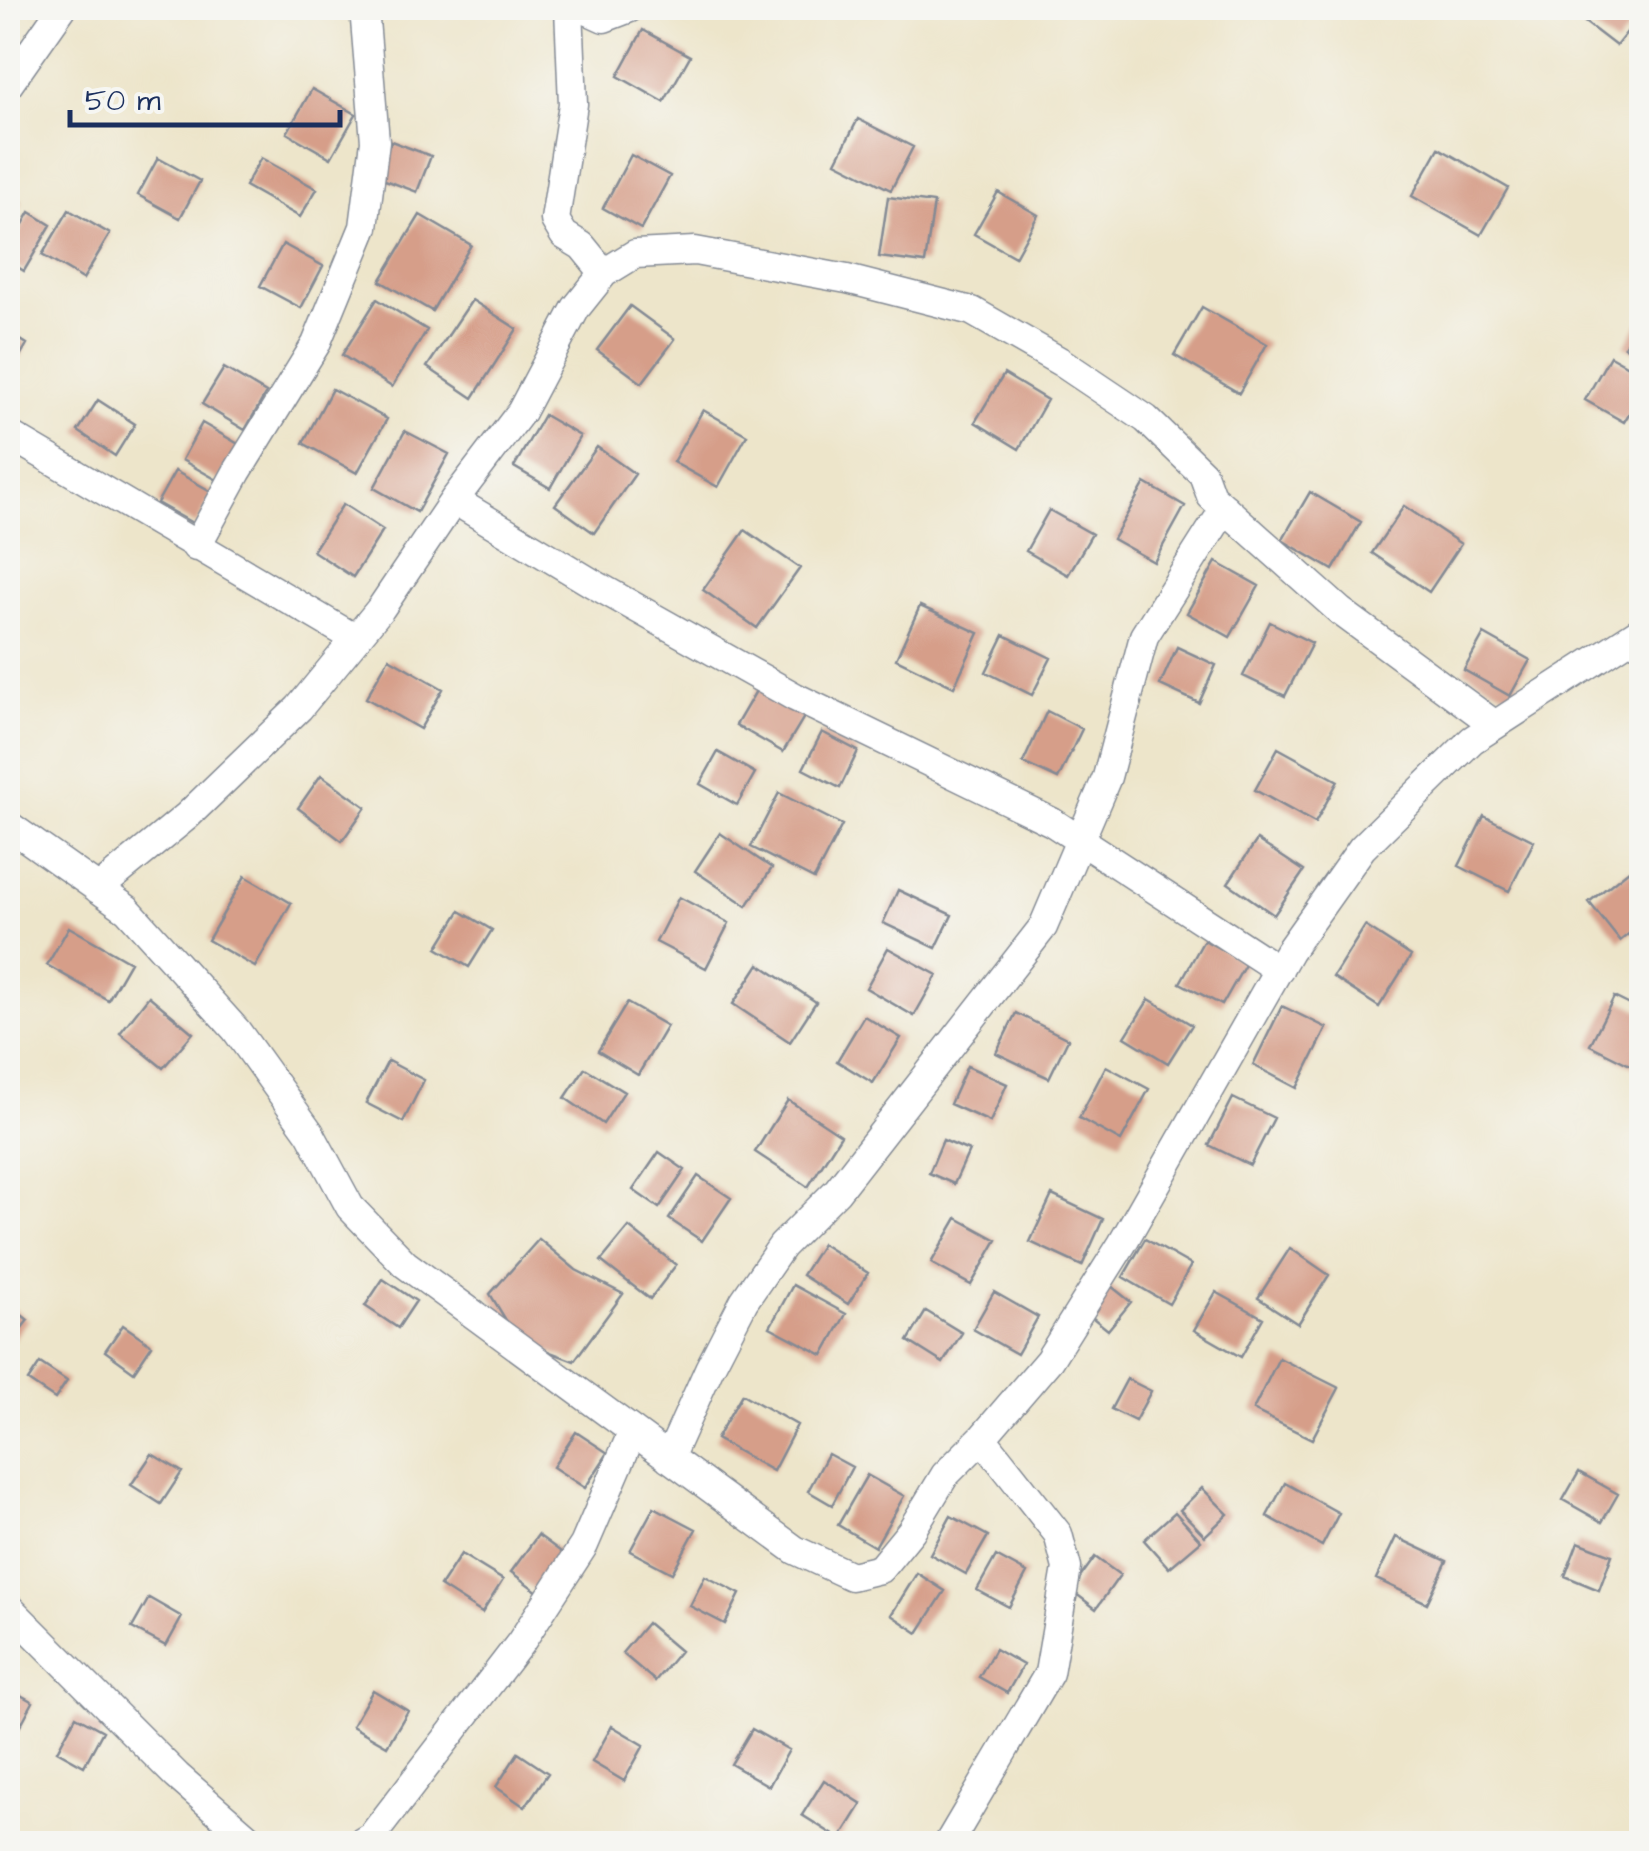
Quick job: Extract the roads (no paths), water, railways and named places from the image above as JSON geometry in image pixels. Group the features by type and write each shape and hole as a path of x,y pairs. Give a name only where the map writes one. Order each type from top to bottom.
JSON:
{"street":[{"path":"8,85 62,8"},
{"path":"196,547 316,344 364,227 375,141 364,8"},
{"path":"569,8 572,104 555,220 604,274"},
{"path":"582,8 604,18 630,8"},
{"path":"98,889 186,816 299,708 381,608 454,500 521,412 576,308 604,274 635,254 695,251 846,279 972,310 1146,418 1203,474 1211,496 1340,611 1495,725"},
{"path":"8,434 356,639"},
{"path":"454,500 795,697 1052,822 1278,970"},
{"path":"669,1458 708,1369 744,1301 782,1246 837,1192 1043,927 1107,777 1144,636 1225,508"},
{"path":"8,824 126,909 236,1030 310,1134 350,1208 405,1264 795,1550 851,1576 880,1568 910,1531 945,1474 982,1438 1048,1360 1112,1261 1278,970 1362,848 1472,740 1642,630"},
{"path":"358,1844 372,1836 521,1642 584,1545 634,1431"},
{"path":"948,1844 1049,1673 1066,1568 1058,1534 982,1438"},
{"path":"8,1607 177,1776 256,1844"}]}
